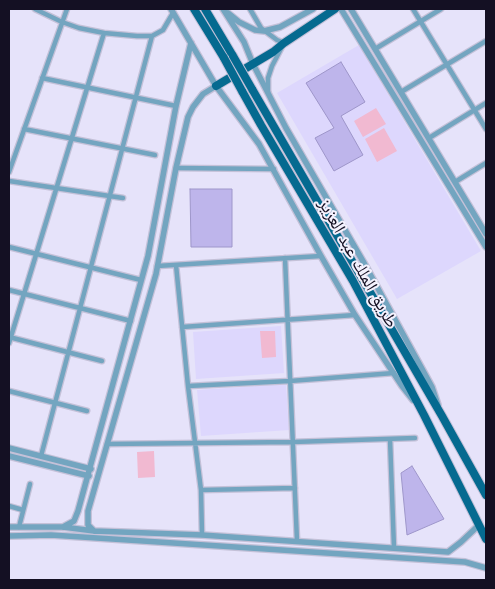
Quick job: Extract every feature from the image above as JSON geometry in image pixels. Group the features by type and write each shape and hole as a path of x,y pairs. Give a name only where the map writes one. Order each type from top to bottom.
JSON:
{"main road":[{"name":"طريق الملك عبد العزيز","path":"194,9 353,282 424,415 486,538"},
{"path":"205,9 442,416 486,496"},
{"path":"216,86 273,52 335,9"}],"street":[{"path":"35,9 79,28 104,33 137,36 152,36 162,30 172,11"},
{"path":"9,172 67,9"},
{"path":"223,9 239,22 255,30 264,31 280,27 313,9"},
{"path":"223,9 244,42 253,64 286,128 364,263 432,387 442,416"},
{"path":"250,9 261,28 284,43 268,78 268,92"},
{"path":"341,9 486,248"},
{"path":"351,9 486,234"},
{"path":"413,9 486,129"},
{"path":"375,49 441,9"},
{"path":"172,11 216,86 259,144 355,315 402,386 424,415"},
{"path":"9,343 104,33"},
{"path":"41,456 152,36"},
{"path":"401,92 486,41"},
{"path":"63,528 74,521 78,511 142,280 152,238 176,106 191,43"},
{"path":"42,78 176,106"},
{"path":"94,531 88,525 88,511 158,266 176,168 188,117 203,94 216,86"},
{"path":"429,138 486,103"},
{"path":"24,129 155,155"},
{"path":"455,182 486,163"},
{"path":"176,168 274,169"},
{"path":"9,180 123,198"},
{"path":"9,246 142,280"},
{"path":"158,266 321,256"},
{"path":"285,258 297,541"},
{"path":"176,264 201,490 202,535"},
{"path":"9,290 131,321"},
{"path":"182,327 355,315"},
{"path":"10,337 102,362"},
{"path":"188,386 394,373"},
{"path":"9,390 87,411"},
{"path":"390,438 394,548"},
{"path":"107,444 293,442 415,438"},
{"path":"9,448 91,469"},
{"path":"9,456 88,476"},
{"path":"19,526 30,484"},
{"path":"201,490 295,488"},
{"path":"9,506 24,510"},
{"path":"9,527 202,535 448,552 479,525"},
{"path":"9,536 51,535 466,562 486,568"}],"shaded area":[{"path":"359,45 481,251 397,299 277,93"},
{"path":"376,108 386,124 363,137 354,121"},
{"path":"384,128 397,151 377,162 365,139"},
{"path":"281,326 284,373 196,379 193,332"},
{"path":"260,331 275,331 276,357 262,358"},
{"path":"286,384 289,430 201,436 197,390"},
{"path":"154,451 155,477 138,478 137,452"}],"building":[{"path":"341,62 365,102 341,116 363,155 334,171 315,138 334,128 306,83"},
{"path":"190,189 232,189 232,247 191,247"},
{"path":"412,466 444,519 407,535 401,473"}]}
